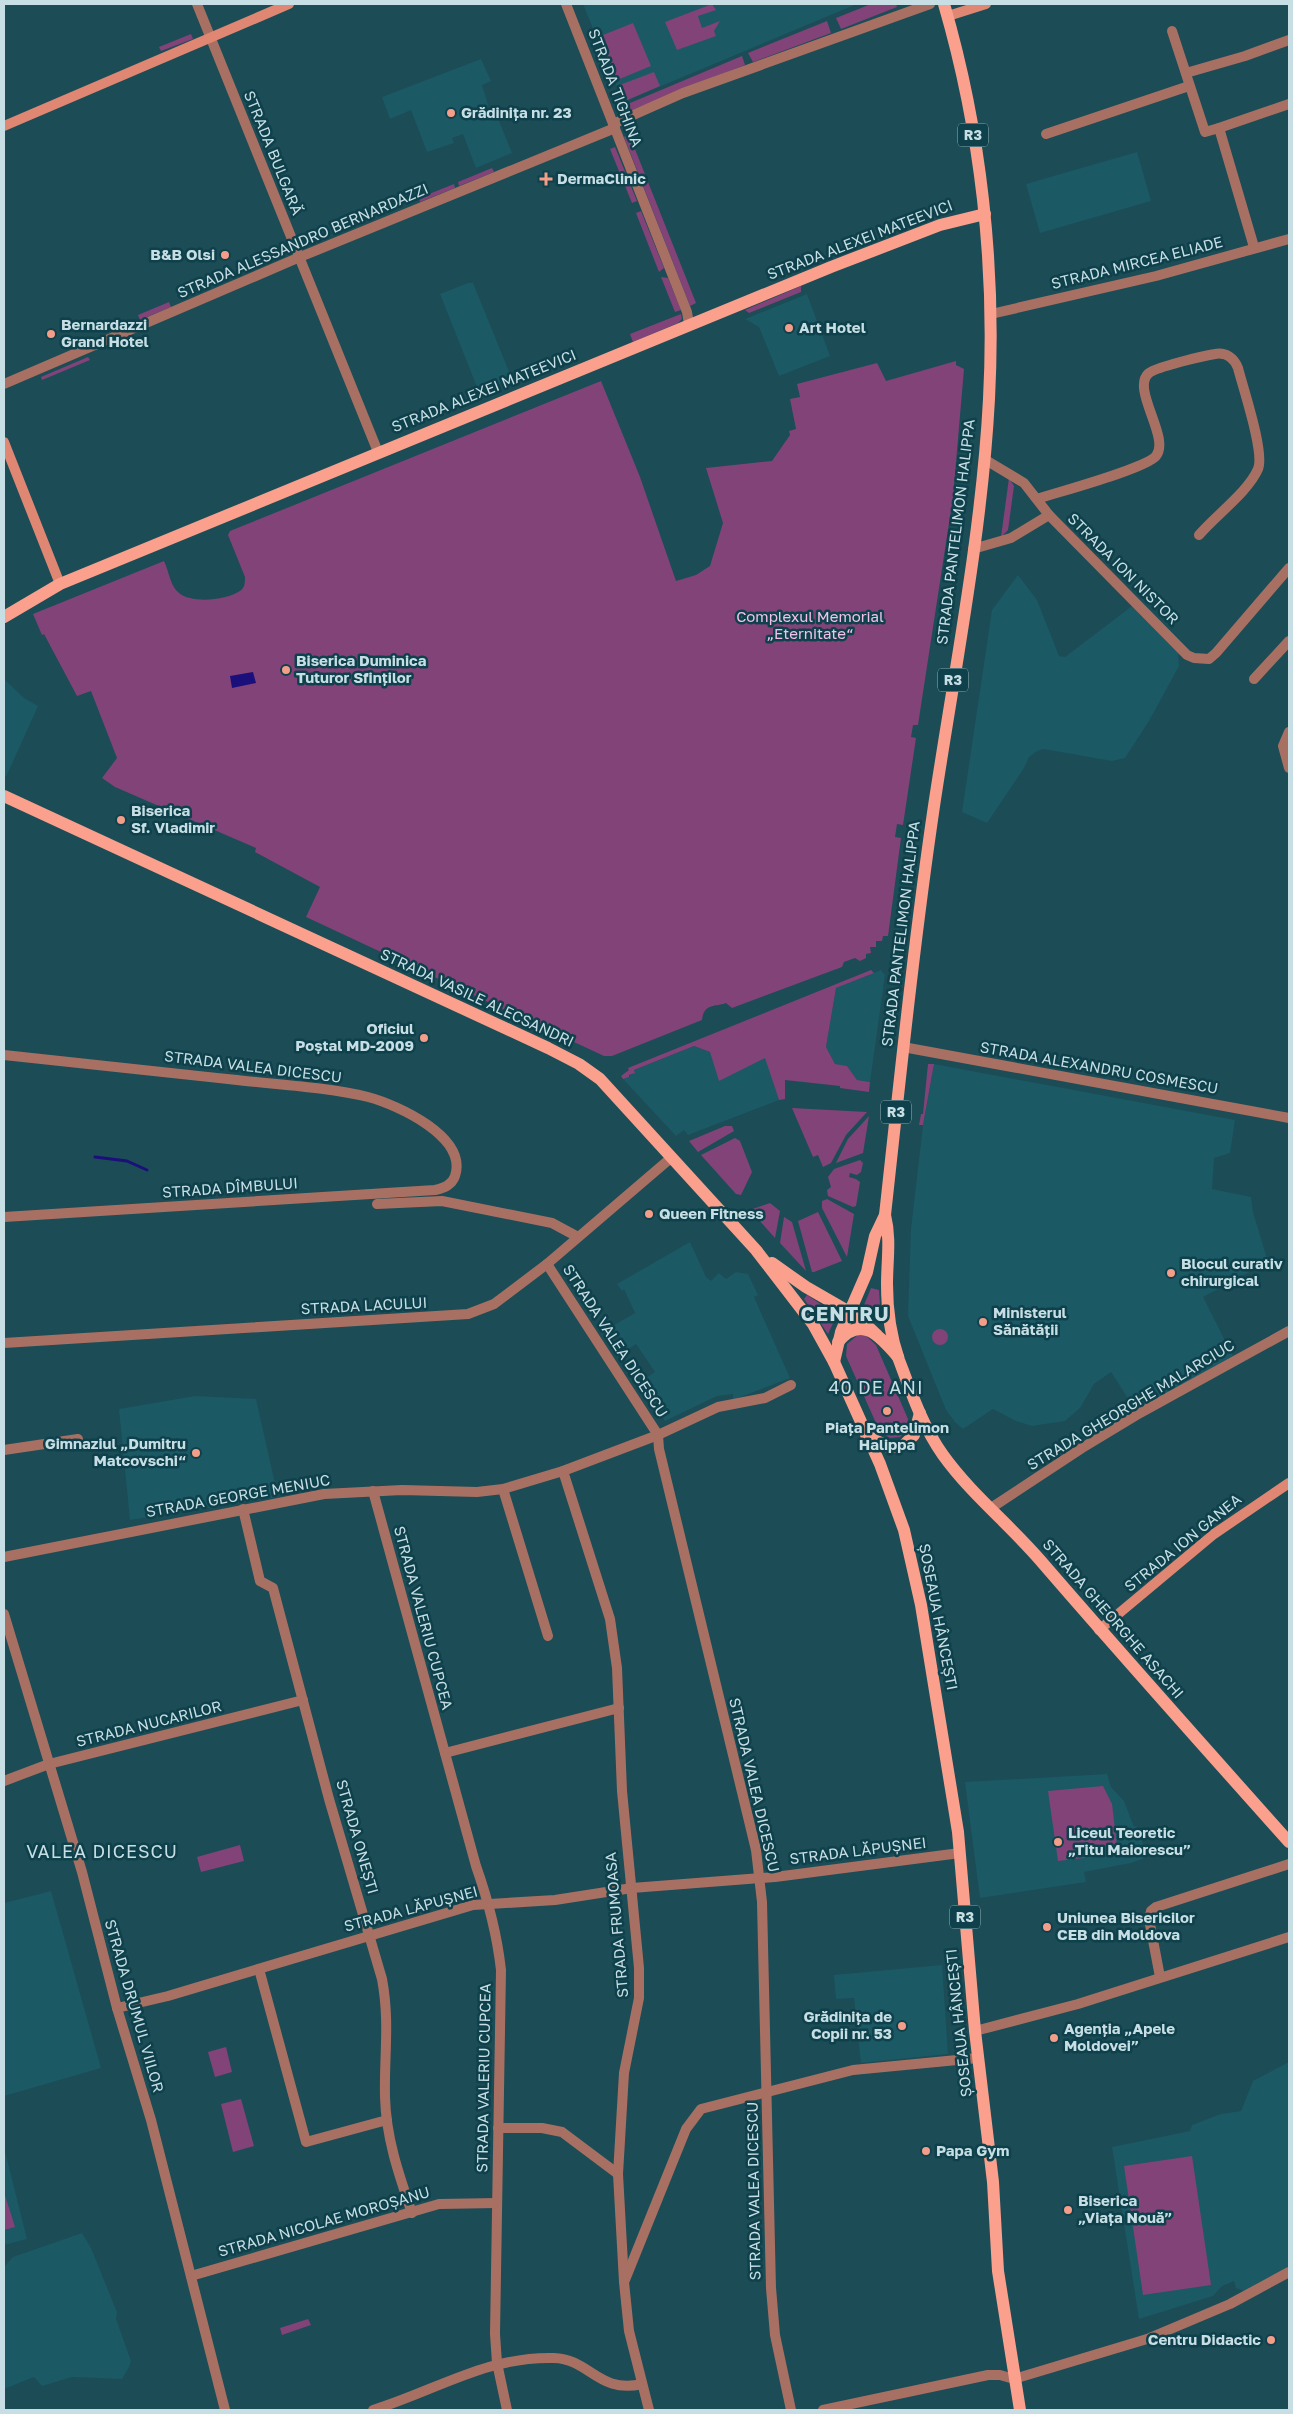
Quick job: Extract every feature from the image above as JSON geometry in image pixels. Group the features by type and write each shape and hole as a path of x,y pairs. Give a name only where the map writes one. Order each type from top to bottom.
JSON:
{"main road":[{"path":"4,126 289,4"},
{"path":"946,10 986,4"},
{"name":"STRADA PANTELIMON HALIPPA","path":"898,1358 887,1296 890,1237 885,1215 903,1047 934,811 973,549 989,402 991,314 985,214 978,160 958,57 946,10"},
{"name":"STRADA ALEXEI MATEEVICI","path":"4,617 60,584 689,324 940,225 985,214"},
{"path":"4,442 60,584"},
{"name":"STRADA VASILE ALECSANDRI","path":"4,796 569,1059 600,1079 756,1250 802,1308 834,1362"},
{"name":"STRADA PANTELIMON HALIPPA","path":"837,1344 867,1272 874,1236 885,1215"},
{"path":"756,1250 795,1280 866,1323 877,1335"},
{"path":"837,1344 844,1334 854,1329 865,1329 877,1335"},
{"name":"R3","path":"877,1335 898,1358 920,1413"},
{"name":"R3","path":"837,1344 834,1362 864,1434"},
{"path":"864,1434 880,1445 888,1447 903,1446 914,1435 920,1413"},
{"name":"STRADA GHEORGHE ASACHI","path":"920,1413 943,1455 990,1508 1039,1558 1099,1630 1289,1842"},
{"name":"ȘOSEAUA HÂNCEȘTI","path":"864,1434 890,1488 911,1554 942,1723 960,1853 978,2058 992,2174 998,2271 1020,2410"},
{"name":"STRADA ION GANEA","path":"1099,1630 1214,1534 1289,1483"}],"street":[{"name":"STRADA BULGARĂ","path":"197,4 378,452"},
{"name":"STRADA TIGHINA","path":"566,4 687,312 689,324"},
{"name":"STRADA ALESSANDRO BERNARDAZZI","path":"4,384 300,257 614,126 708,83 930,4"},
{"path":"1172,31 1205,132 1289,104"},
{"path":"1186,73 1245,56 1289,40"},
{"path":"1046,134 1190,86"},
{"path":"1219,128 1254,247"},
{"name":"STRADA MIRCEA ELIADE","path":"991,314 1156,276 1254,247 1289,239"},
{"path":"1037,499 1116,474 1145,463 1156,456 1159,442 1144,388 1145,378 1155,371 1219,353 1231,357 1238,368 1259,451 1259,466 1252,480 1199,534"},
{"path":"984,459 1016,476 1049,515"},
{"name":"STRADA ION NISTOR","path":"973,549 996,544 1011,538 1049,515 1187,655 1194,658 1209,658 1216,652 1289,568"},
{"path":"1254,679 1289,641"},
{"path":"1289,732 1282,746 1289,768"},
{"name":"STRADA ALEXANDRU COSMESCU","path":"903,1047 1289,1118"},
{"name":"STRADA VALEA DICESCU","path":"4,1055 317,1089 370,1098 405,1112 435,1130 456,1154 457,1167 454,1178"},
{"name":"STRADA LACULUI","path":"4,1343 468,1314 494,1304 547,1264 672,1157"},
{"name":"STRADA DÎMBULUI","path":"4,1217 434,1190 443,1188 454,1178"},
{"path":"378,1204 442,1201 552,1224 578,1237"},
{"name":"STRADA VALEA DICESCU","path":"547,1264 658,1435 659,1449 751,1824 761,1877 768,2090 771,2288 775,2335 791,2410"},
{"name":"STRADA GHEORGHE MALARCIUC","path":"990,1508 1140,1413 1289,1331"},
{"name":"STRADA GEORGE MENIUC","path":"4,1557 324,1494 476,1492 503,1488 563,1471 658,1435 718,1406 764,1398 791,1386"},
{"path":"4,1450 78,1439"},
{"name":"STRADA FRUMOASA","path":"563,1471 610,1619 618,1668 622,1791 639,1968 639,1998 624,2073 618,2174 624,2282 629,2331 649,2410"},
{"path":"503,1488 548,1636"},
{"name":"STRADA VALERIU CUPCEA","path":"373,1492 476,1866 489,1904 498,1945 501,1970 497,2203 497,2363 507,2410"},
{"name":"STRADA ONEȘTI","path":"243,1509 260,1581 273,1588 370,1935 387,2007 386,2120 389,2140 412,2213"},
{"name":"STRADA DRUMUL VIILOR","path":"4,1614 82,1872 117,2008 151,2120 224,2410"},
{"name":"STRADA NUCARILOR","path":"4,1781 49,1764 303,1700"},
{"path":"445,1753 619,1708"},
{"name":"STRADA LĂPUȘNEI","path":"117,2008 259,1969 473,1905 555,1900 632,1888 815,1873 960,1853"},
{"path":"1160,1977 1149,1919 1151,1911 1156,1907 1289,1864"},
{"path":"976,2031 1078,2004 1289,1937"},
{"path":"259,1969 306,2142 386,2120"},
{"path":"624,2282 686,2129 695,2114 705,2107 768,2090 879,2066 978,2058"},
{"path":"498,2128 542,2128 556,2130 618,2174"},
{"name":"STRADA NICOLAE MOROȘANU","path":"191,2276 439,2204 497,2203"},
{"path":"823,2410 988,2374 1014,2379 1147,2338 1230,2304 1289,2272"},
{"path":"373,2410 385,2408 497,2363 537,2358 567,2358 606,2382 628,2387 642,2384"}],"shaded area":[{"path":"583,4 857,4 623,102"},
{"name":"Grădinița nr. 23","path":"481,59 491,81 482,85 492,118 497,116 512,153 476,168 463,134 452,138 454,143 427,152 411,110 390,119 382,97"},
{"path":"1137,152 1151,201 1040,233 1026,184"},
{"path":"468,283 473,283 512,379 479,392 440,294"},
{"path":"807,294 830,356 779,376 759,327 745,319"},
{"path":"1018,575 1037,600 1059,656 1065,657 1132,606 1178,650 1179,666 1149,721 1125,758 1112,761 1044,749 1037,751 1029,757 1024,768 987,823 962,812 992,610"},
{"path":"253,672 256,683 232,688 230,676"},
{"path":"4,679 24,698 38,706 6,777 4,775"},
{"path":"881,970 885,975 870,1082 857,1080 847,1066 835,1064 826,1047 836,988"},
{"path":"694,1046 710,1052 765,1057 779,1100 688,1135 684,1130 676,1136 623,1079 629,1077 634,1070"},
{"path":"934,1064 1235,1120 1230,1153 1214,1158 1212,1189 1251,1197 1253,1212 1268,1262 1203,1297 1233,1356 1136,1411 1111,1372 1094,1384 1080,1408 1065,1421 1032,1426 1016,1421 993,1409 963,1429 955,1422 946,1410 908,1316 911,1229 923,1125"},
{"path":"690,1242 706,1277 711,1281 719,1273 726,1279 736,1272 748,1274 758,1295 754,1297 790,1378 733,1400 733,1394 717,1396 665,1421 645,1391 652,1386 646,1378 655,1372 636,1344 627,1350 617,1331 608,1337 604,1331 635,1313 624,1289 622,1291 617,1284"},
{"name":"Gimnaziul „Dumitru Matcovschi“","path":"195,1396 256,1399 278,1497 130,1520 119,1409"},
{"name":"Liceul Teoretic „Titu Maiorescu”","path":"1107,1774 1111,1787 1124,1801 1134,1827 1137,1826 1147,1857 1131,1863 1084,1872 1086,1882 980,1898 965,1782"},
{"path":"51,1891 101,2068 4,2096 4,1903"},
{"name":"Grădinița de Copii nr. 53","path":"942,1965 948,2054 861,2063 854,1998 836,1999 834,1975"},
{"path":"1289,2062 1289,2266 1244,2291 1236,2288 1234,2281 1222,2286 1213,2296 1139,2319 1112,2147 1190,2131 1192,2125 1221,2114 1241,2111 1253,2081"},
{"path":"4,2147 27,2239 4,2245"},
{"path":"82,2233 91,2248 117,2312 116,2319 131,2361 129,2367 122,2379 72,2377 42,2386 34,2377 4,2389 4,2267 13,2257"}],"green space":[{"path":"712,4 716,10 698,16 702,28 720,21 714,31 716,36 677,50 665,22"},
{"path":"871,4 896,4 897,7 841,29 836,18"},
{"path":"827,21 831,33 753,62 748,53"},
{"path":"633,23 651,66 615,81 598,37"},
{"path":"191,34 193,39 161,51 159,47"},
{"path":"742,56 745,65 625,113 623,106"},
{"path":"654,72 660,86 623,102 617,86"},
{"path":"629,134 696,303 690,306 624,137"},
{"path":"615,147 637,201 632,203 610,149"},
{"path":"492,168 494,172 459,186 458,182"},
{"path":"454,184 455,188 420,202 419,198"},
{"path":"641,211 664,268 659,272 636,213"},
{"path":"661,277 668,278 681,310 675,312"},
{"path":"801,286 801,292 749,313 745,310"},
{"path":"169,302 171,307 140,320 138,315"},
{"path":"681,314 682,319 678,323 633,342 630,334"},
{"path":"88,357 90,360 42,380 41,377"},
{"name":"Complexul Memorial „Eternitate“","path":"956,361 956,365 964,369 953,497 918,725 913,725 911,737 916,738 903,825 897,824 895,837 901,838 888,936 883,936 882,941 876,941 876,947 870,947 871,953 866,954 866,958 860,961 855,958 844,962 842,967 732,1008 726,1003 708,1008 702,1020 612,1056 604,1056 306,917 320,887 255,852 256,848 115,787 102,778 117,758 91,691 77,696 44,634 42,635 33,614 164,561 172,582 179,593 192,599 201,600 227,597 240,591 245,583 245,577 228,535 230,531 601,381 640,477 676,581 696,575 710,566 723,523 706,468 772,461 790,435 789,431 796,429 790,399 800,397 797,384 877,363 886,381"},
{"path":"1009,478 1014,486 1008,530 1001,537"},
{"path":"871,970 874,973 836,988 826,1047 835,1064 847,1066 857,1080 870,1082 869,1092 840,1088 840,1086 785,1080 785,1099 779,1100 765,1058 719,1081 710,1052 694,1046 634,1070 635,1073 629,1075 629,1077 623,1079 621,1076 629,1070 628,1068"},
{"path":"928,1064 934,1064 923,1125 919,1125 921,1114 923,1114"},
{"path":"792,1108 867,1112 846,1135 831,1163 823,1167 818,1155 813,1157"},
{"path":"869,1116 863,1153 836,1163 848,1139"},
{"path":"725,1126 732,1126 734,1131 698,1152 689,1141"},
{"path":"735,1138 740,1141 752,1172 741,1195 736,1194 701,1155"},
{"path":"860,1160 863,1163 861,1172 857,1175 850,1173 849,1177 860,1182 856,1206 853,1207 828,1196 827,1190 831,1187 828,1177 834,1169"},
{"path":"827,1199 854,1214 847,1257 822,1208 822,1201"},
{"path":"770,1203 780,1211 775,1238 750,1210"},
{"path":"818,1212 842,1261 812,1272 798,1221"},
{"path":"784,1217 792,1222 806,1271 780,1243"},
{"path":"871,1288 879,1290 881,1320 862,1310"},
{"path":"807,1295 837,1315 828,1334 804,1299"},
{"path":"937,1329 943,1329 948,1334 946,1343 937,1345 932,1340 932,1334"},
{"path":"858,1335 865,1335 876,1345 908,1419 907,1429 900,1437 890,1438 880,1432 846,1356 847,1344"},
{"path":"1103,1786 1112,1804 1118,1854 1058,1861 1048,1791"},
{"path":"240,1845 244,1861 201,1872 197,1857"},
{"path":"226,2047 232,2072 215,2077 208,2052"},
{"path":"241,2099 254,2146 233,2152 221,2104"},
{"path":"1192,2156 1211,2285 1143,2295 1124,2166"},
{"path":"4,2192 15,2227 4,2230"},
{"path":"308,2319 311,2325 282,2335 280,2328"}],"waterway":[{"path":"95,1157 127,1161 147,1170"}],"place":[{"name":"Grădinița nr. 23","path":"451,113"},
{"name":"DermaClinic","path":"546,179"},
{"name":"B&B Olsi","path":"225,255"},
{"name":"Art Hotel","path":"789,328"},
{"name":"Bernardazzi Grand Hotel","path":"51,334"},
{"name":"Biserica Duminica Tuturor Sfinților","path":"286,670"},
{"name":"Biserica Sf. Vladimir","path":"121,820"},
{"name":"Oficiul Poștal MD-2009","path":"424,1038"},
{"name":"Queen Fitness","path":"649,1214"},
{"name":"Blocul curativ chirurgical","path":"1171,1273"},
{"name":"Ministerul Sănătății","path":"983,1322"},
{"name":"Piața Pantelimon Halippa","path":"887,1411"},
{"name":"Gimnaziul „Dumitru Matcovschi“","path":"196,1453"},
{"name":"Liceul Teoretic „Titu Maiorescu”","path":"1058,1842"},
{"name":"Uniunea Bisericilor CEB din Moldova","path":"1047,1927"},
{"name":"Grădinița de Copii nr. 53","path":"902,2026"},
{"name":"Agenția „Apele Moldovei”","path":"1054,2038"},
{"name":"Papa Gym","path":"926,2151"},
{"name":"Biserica „Viața Nouă”","path":"1068,2210"},
{"name":"Centru Didactic","path":"1271,2340"}],"district":[{"name":"CENTRU","path":"845,1314"},
{"name":"40 DE ANI","path":"876,1388"},
{"name":"VALEA DICESCU","path":"102,1852"}]}
